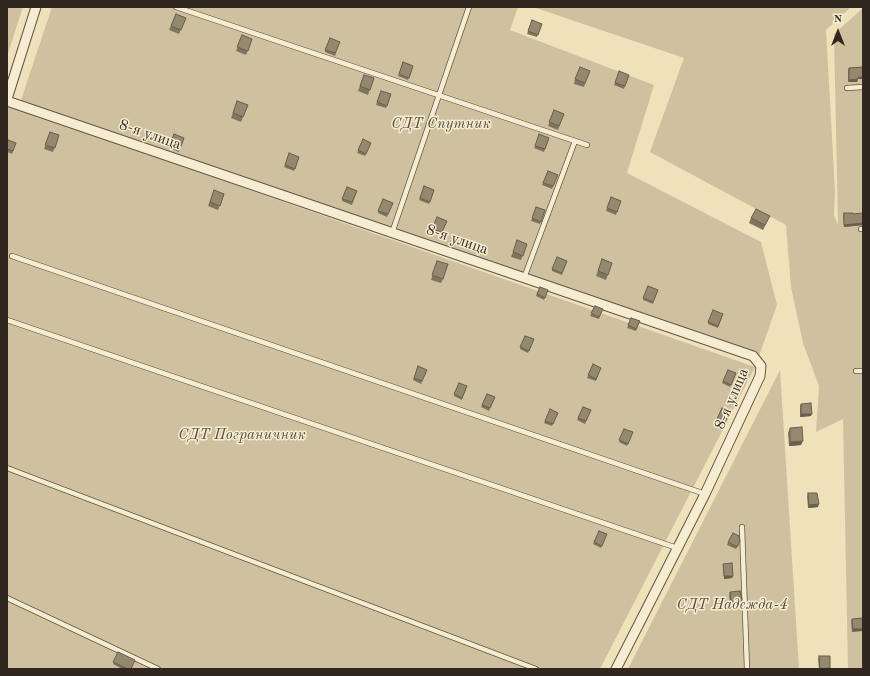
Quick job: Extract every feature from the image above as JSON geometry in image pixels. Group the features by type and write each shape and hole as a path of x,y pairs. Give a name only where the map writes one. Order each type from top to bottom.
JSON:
{"street":[{"path":"7,100 36,7"},
{"name":"8-я улица","path":"7,100 753,356 761,366 760,376 705,494 616,669"}],"lane":[{"path":"176,7 587,145"},
{"path":"392,233 469,7"},
{"path":"847,88 863,87"},
{"path":"524,278 575,142"},
{"path":"12,256 705,494"},
{"path":"7,320 677,548"},
{"path":"856,371 863,371"},
{"path":"7,468 536,669"},
{"path":"742,527 747,669"},
{"path":"7,598 158,669"}],"green space":[{"path":"7,7 23,7 7,56"},
{"name":"СДТ Спутник","path":"52,7 518,7 510,30 654,85 627,173 761,242 777,305 759,356 20,103"},
{"path":"536,7 851,7 826,30 835,191 834,215 838,225 834,34 863,8 863,669 848,669 843,419 816,432 819,386 803,343 791,287 786,225 650,152 684,58"},
{"name":"СДТ Пограничник","path":"7,105 755,367 600,669 7,669"},
{"name":"СДТ Надежда-4","path":"780,370 799,669 628,669"}],"building":[{"path":"176,14 186,18 181,30 171,26"},
{"path":"532,20 542,24 538,35 528,31"},
{"path":"242,35 252,39 248,51 237,47"},
{"path":"330,38 340,42 335,53 325,50"},
{"path":"403,62 413,66 409,78 399,74"},
{"path":"580,67 590,71 585,83 575,79"},
{"path":"863,67 863,77 849,80 849,68"},
{"path":"619,71 629,75 625,86 615,83"},
{"path":"364,75 374,78 370,90 360,86"},
{"path":"381,91 391,94 387,106 377,102"},
{"path":"237,101 248,105 243,117 233,113"},
{"path":"554,110 564,114 559,126 549,122"},
{"path":"50,132 59,135 55,148 45,145"},
{"path":"174,134 184,138 180,149 170,145"},
{"path":"539,134 549,138 545,149 535,146"},
{"path":"363,139 371,143 366,154 358,150"},
{"path":"8,140 16,143 13,151 7,149"},
{"path":"289,153 299,157 295,169 285,165"},
{"path":"548,171 558,175 553,186 543,183"},
{"path":"424,186 434,190 430,202 420,198"},
{"path":"347,187 357,191 352,202 342,199"},
{"path":"214,190 224,194 220,206 210,202"},
{"path":"611,197 621,201 617,212 607,208"},
{"path":"383,199 393,203 388,214 378,211"},
{"path":"536,207 545,210 541,222 532,218"},
{"path":"756,209 770,216 765,225 751,218"},
{"path":"844,213 863,213 863,223 844,225"},
{"path":"437,217 447,221 442,232 432,229"},
{"path":"517,240 527,244 523,256 513,252"},
{"path":"557,257 567,261 562,273 552,269"},
{"path":"602,259 612,263 608,275 598,271"},
{"path":"437,261 448,264 443,279 432,275"},
{"path":"648,286 658,290 653,302 643,298"},
{"path":"540,287 548,290 545,298 537,294"},
{"path":"595,306 603,309 599,317 591,313"},
{"path":"713,310 723,314 718,326 708,322"},
{"path":"631,318 640,321 636,329 628,325"},
{"path":"525,336 534,339 529,351 520,347"},
{"path":"593,364 601,368 596,379 588,375"},
{"path":"418,366 427,370 422,381 414,378"},
{"path":"728,370 736,373 731,385 723,381"},
{"path":"459,383 467,386 462,398 454,394"},
{"path":"487,394 495,397 490,408 482,405"},
{"path":"811,403 812,414 801,414 801,404"},
{"path":"583,407 591,410 586,421 578,418"},
{"path":"722,408 730,411 725,422 717,419"},
{"path":"550,409 558,413 553,424 545,421"},
{"path":"802,427 803,441 790,442 790,428"},
{"path":"624,429 633,432 628,444 619,440"},
{"path":"808,493 817,493 819,504 809,505"},
{"path":"599,531 607,534 602,546 594,542"},
{"path":"733,533 739,536 740,541 737,547 728,542"},
{"path":"732,563 733,576 724,576 723,564"},
{"path":"740,591 742,600 731,602 730,592"},
{"path":"863,618 863,629 853,629 852,619"},
{"path":"118,652 135,660 131,669 113,662"},
{"path":"819,656 830,656 830,668 820,669"}]}
